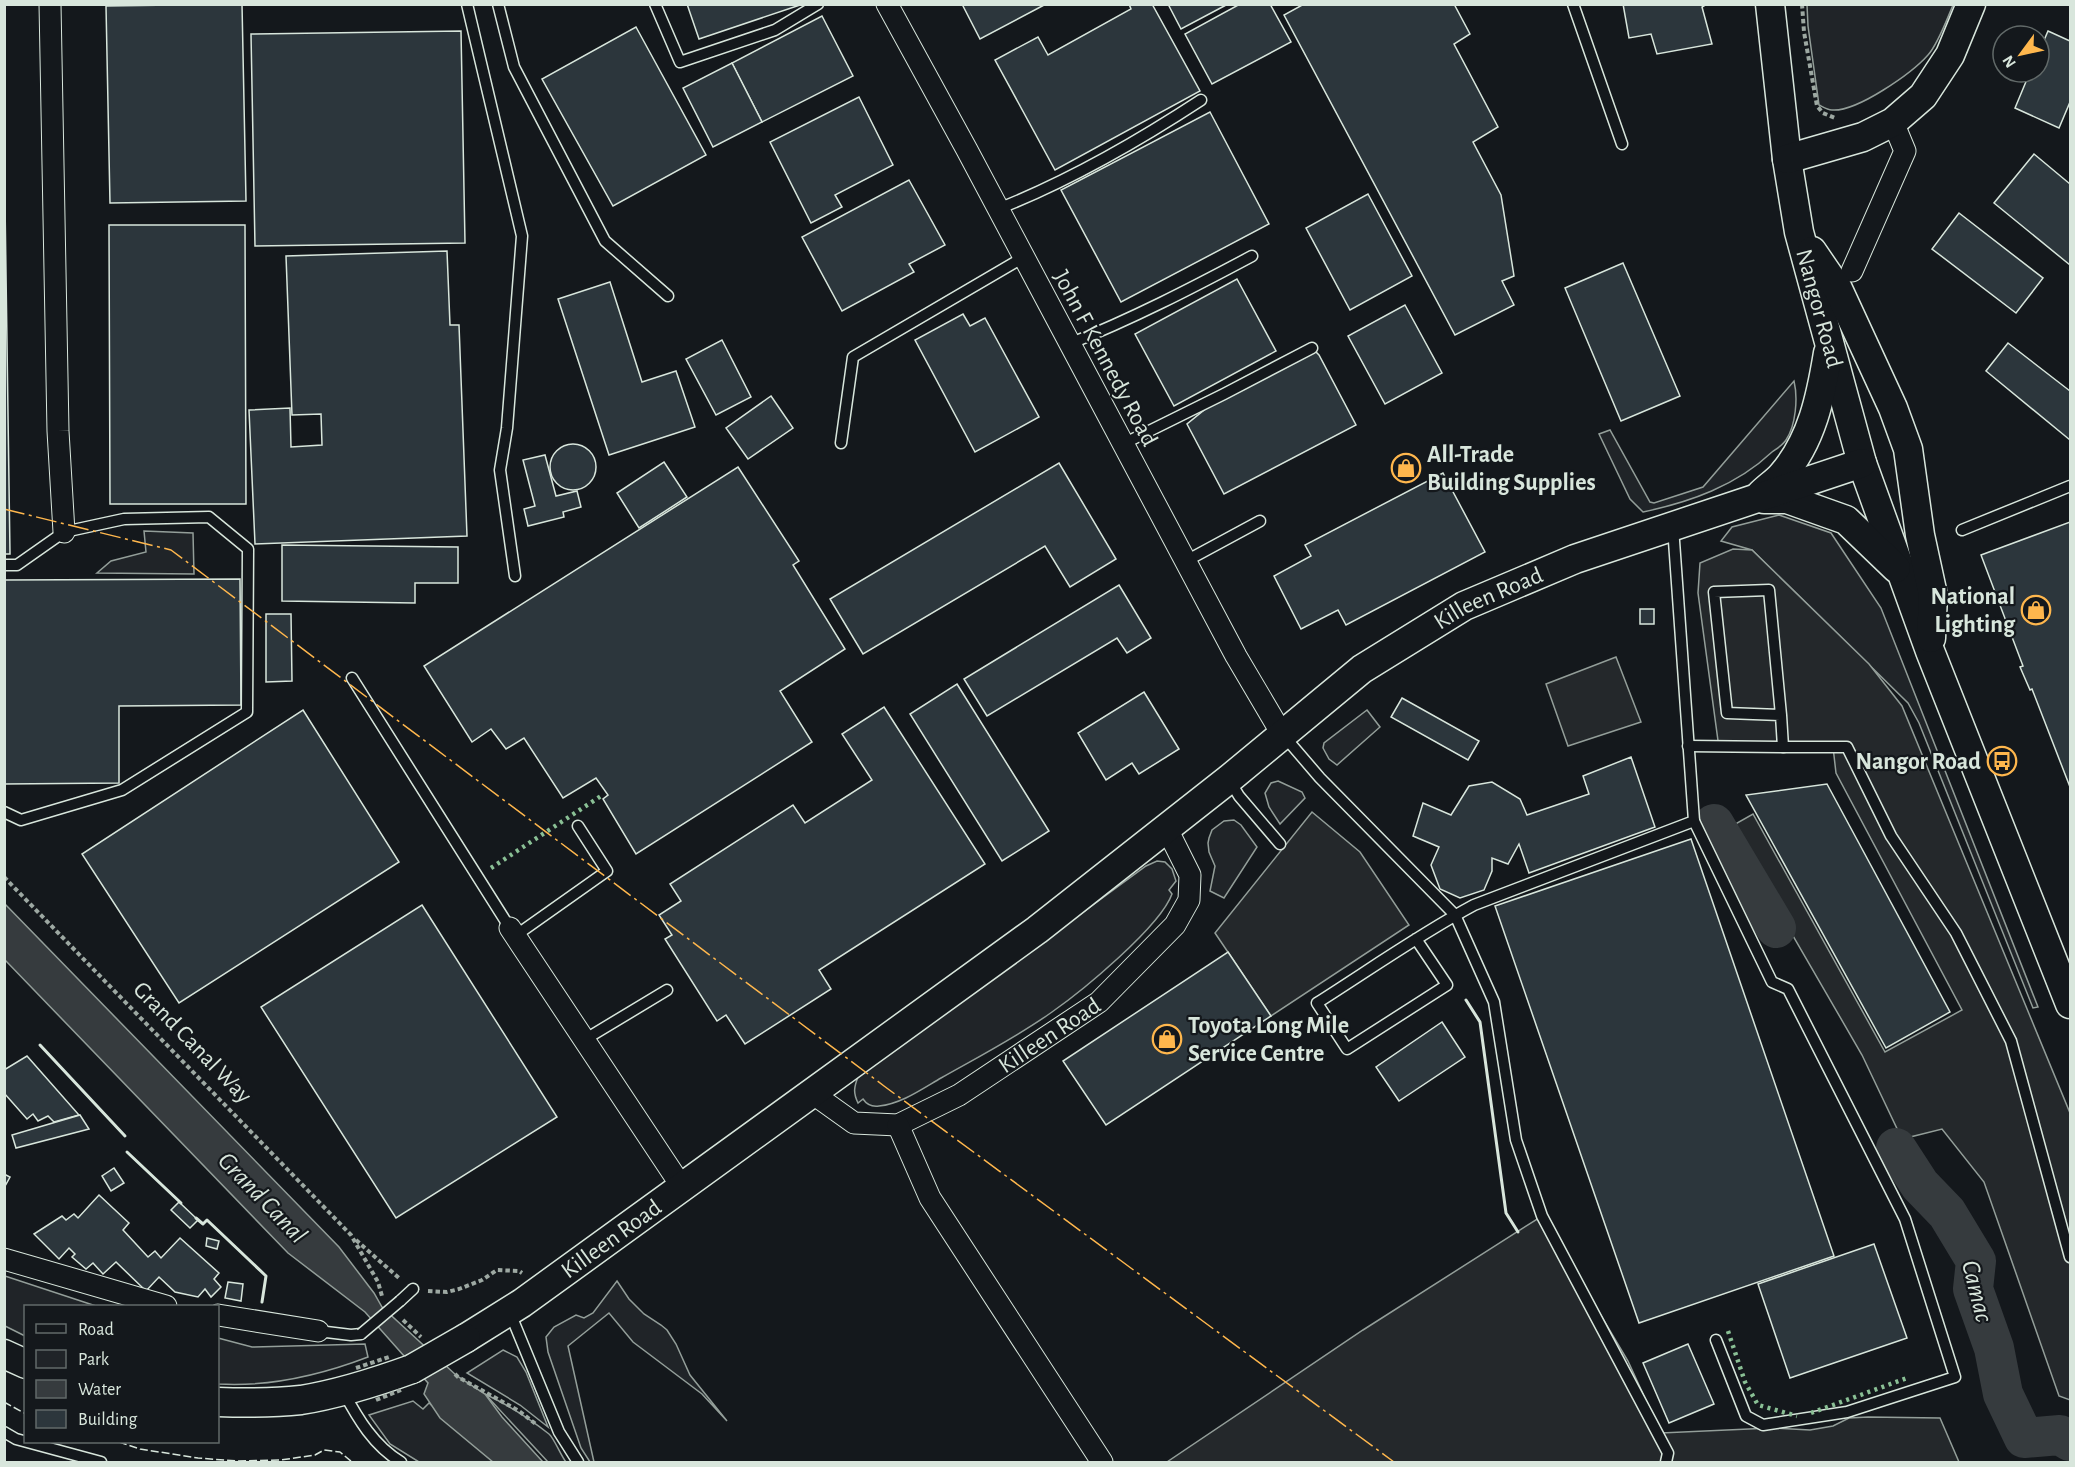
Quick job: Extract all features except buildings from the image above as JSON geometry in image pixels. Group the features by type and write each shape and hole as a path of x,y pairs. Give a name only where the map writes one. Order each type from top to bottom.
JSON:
{"street":[{"path":"50,4 58,431 64,531"},
{"name":"John F Kennedy Road","path":"887,4 1236,656 1282,734"},
{"name":"Nangor Road","path":"1770,4 1787,159 1799,232 1862,463 1930,651 2070,1004"},
{"path":"1787,159 1863,137 1893,122 1923,96 1950,55 1971,4"},
{"path":"1852,271 1905,151 1893,122"},
{"path":"1799,232 1838,289 1893,408 1908,449 1920,535 1932,595 1930,651"},
{"path":"1755,499 1782,475 1803,445 1820,399 1830,345"},
{"name":"Killeen Road","path":"354,1388 412,1368 509,1312 1037,930 1167,829 1362,669 1464,606 1575,559 1862,463"},
{"path":"1755,499 1786,499 1846,520 1902,573"},
{"name":"Killeen Road","path":"812,1093 854,1123 898,1125 959,1095 1099,1002 1175,925 1189,900 1190,875 1167,829"},
{"path":"513,932 682,1187"},
{"path":"898,1125 930,1198 1102,1462"},
{"path":"4,1259 163,1305"},
{"path":"219,1315 318,1331"},
{"path":"4,1353 24,1363"},
{"path":"219,1402 301,1400 354,1388"}],"lane":[{"path":"467,4 522,236 507,428 500,470 515,576"},
{"path":"498,4 514,67 605,241 668,296"},
{"path":"655,4 680,63 775,30 818,4"},
{"path":"1574,4 1622,144"},
{"path":"998,209 1031,196 1082,170 1201,100"},
{"path":"1069,344 1122,322 1252,256"},
{"path":"841,443 853,357 1024,257"},
{"path":"1123,444 1312,348"},
{"path":"1962,530 2070,486"},
{"path":"4,565 17,565 64,531 124,519 209,517 248,549 247,712 122,790 21,820 4,812"},
{"path":"1186,561 1260,521"},
{"path":"1673,526 1694,821 1772,982 1788,990 1905,1218 1955,1377 1847,1412 1763,1425 1746,1416 1716,1340"},
{"path":"1781,715 1727,713 1714,592 1769,590 1781,715 1783,747"},
{"path":"352,678 513,932 607,871 579,826"},
{"path":"1282,734 1320,778 1455,915 1494,1002 1516,1140 1542,1216 1668,1453 1666,1462"},
{"path":"1688,746 1847,747 1891,836 1956,933 2011,1041 2070,1257"},
{"path":"1229,779 1239,796 1280,844"},
{"path":"1416,939 1447,985 1347,1049 1317,1003 1416,939 1474,905 1694,821"},
{"path":"584,1040 667,990"},
{"path":"318,1331 361,1334 413,1289"},
{"path":"509,1312 559,1432 578,1462"},
{"path":"354,1388 362,1423 378,1444 401,1462"},
{"path":"4,1432 24,1441"},
{"path":"31,1443 101,1462"}],"path":[{"path":"1802,4 1804,33 1817,106 1823,113 1836,119"},
{"name":"Grand Canal Way","path":"4,877 351,1235 413,1289"},
{"path":"413,1289 434,1292 459,1289 482,1280 497,1270 519,1270 526,1278"}],"green space":[{"path":"1807,4 1953,5 1935,45 1920,63 1897,81 1869,98 1843,109 1832,110 1819,105"},
{"path":"1794,381 1796,403 1794,419 1783,444 1758,464 1728,483 1695,498 1661,508 1643,512 1630,499 1599,434 1610,430 1650,502 1654,503 1703,487"},
{"path":"1779,515 1831,533 1881,608 2038,1007 2033,1008 1919,723 1908,703 1752,550 1721,541 1732,527"},
{"path":"144,531 193,533 194,574 97,573 111,561 146,552"},
{"path":"1367,710 1380,727 1337,765 1329,759 1323,748 1324,743"},
{"path":"1278,781 1302,792 1305,798 1280,824 1269,807 1265,793 1271,783"},
{"path":"1234,820 1241,825 1257,847 1224,898 1210,891 1215,866 1208,843 1212,830 1224,821"},
{"path":"1157,861 1165,862 1172,869 1176,881 1169,890 1172,894 1165,908 1119,958 1082,989 1025,1030 911,1095 887,1105 870,1105 863,1099 858,1103 855,1090 858,1077 1146,866"},
{"path":"4,1276 93,1305 24,1305 24,1336 5,1326"},
{"path":"617,1281 629,1299 644,1314 667,1330 690,1375 727,1421 702,1394 633,1342 609,1313 568,1346 594,1462 590,1462 581,1448 548,1352 546,1337 554,1327 576,1315 584,1318 593,1313"},
{"path":"219,1338 252,1347 365,1344 368,1357 332,1369 275,1382 219,1384"},
{"path":"503,1350 517,1357 526,1372 548,1427 520,1405 467,1373"},
{"path":"485,1394 518,1412 549,1434 566,1462 548,1462"},
{"path":"413,1401 423,1409 429,1403 496,1462 419,1462 390,1444 369,1415"}],"shaded area":[{"path":"1733,549 1752,550 1869,664 1902,706 2070,1113 2070,1400 2059,1396 1984,1182 1942,1129 1902,1139 1862,1055 1730,827 1753,814 1885,1052 1962,1010 1836,773 1833,747 1719,748 1698,593 1700,563"},
{"path":"1616,657 1641,722 1568,746 1546,684"},
{"path":"1312,812 1360,852 1409,925 1271,1016 1215,933"},
{"path":"1542,1216 1628,1361 1661,1433 1771,1428 1810,1430 1833,1426 1849,1418 1940,1418 1959,1462 1167,1462 1363,1330"}],"water":[{"name":"Grand Canal","path":"4,903 339,1247 382,1307 457,1376 485,1394 502,1417 543,1462 493,1462 440,1418 424,1394 428,1383 365,1312 288,1253 5,960"}],"waterway":[{"name":"Camac","path":"1714,824 1776,928"},
{"name":"Camac","path":"1896,1148 1920,1185 1947,1213 1976,1261 1973,1289 1994,1348 2003,1394 2024,1438 2060,1435 2070,1441"}],"hedge":[{"path":"491,868 601,796"},
{"path":"1728,1331 1745,1382 1758,1405 1797,1416"},
{"path":"1811,1413 1907,1378"}],"fence":[{"path":"4,1402 24,1413"},
{"path":"122,1443 140,1449 198,1458 237,1461 281,1460 315,1455 324,1450 340,1452 352,1462"}],"wall":[{"path":"1466,1000 1480,1022 1506,1213 1518,1232"},
{"path":"40,1045 125,1136"},
{"path":"127,1152 181,1203"},
{"path":"196,1218 203,1224 207,1220 266,1276 262,1302"}],"power":[{"path":"4,509 171,550 884,1086 1394,1462"}],"place":[{"name":"All-Trade Building Supplies","path":"1406,468"},
{"name":"National Lighting","path":"2036,610"},
{"name":"Nangor Road","path":"2002,761"},
{"name":"Toyota Long Mile Service Centre","path":"1167,1039"}]}
